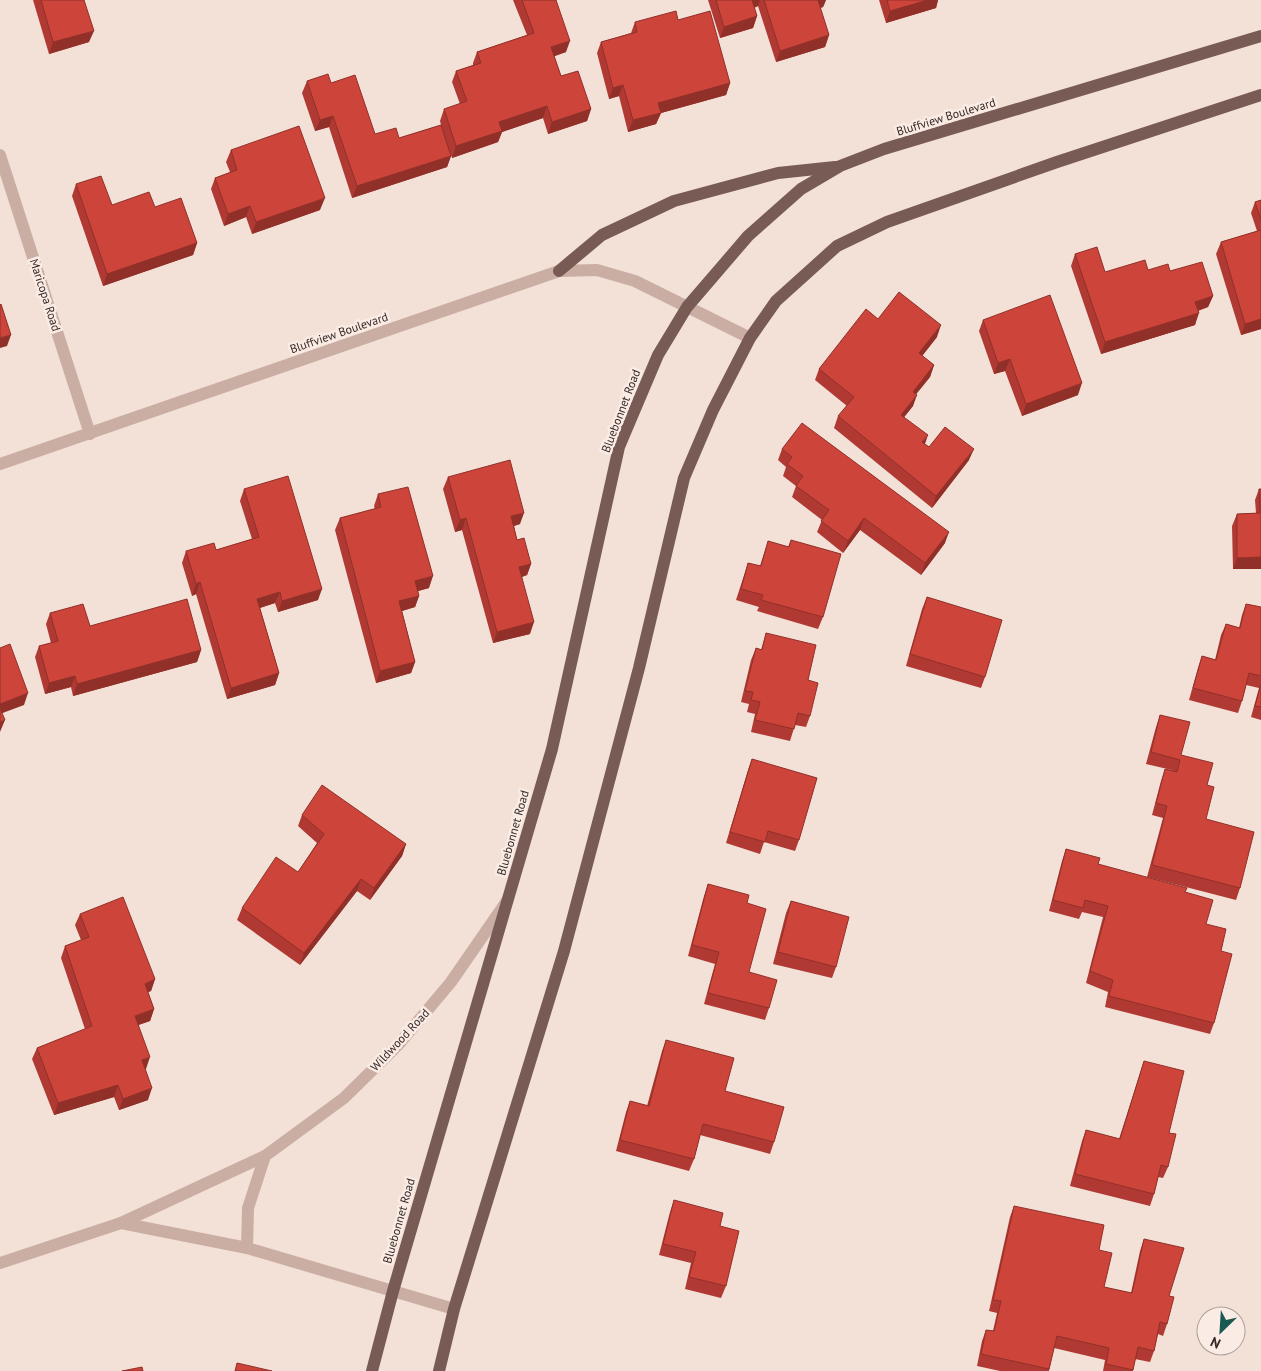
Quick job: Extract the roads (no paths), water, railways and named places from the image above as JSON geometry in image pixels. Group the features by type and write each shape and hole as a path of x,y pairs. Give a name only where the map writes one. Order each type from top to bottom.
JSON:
{"main road":[{"name":"Bluffview Boulevard","path":"687,307 748,236 801,189 840,166 884,149 1261,36"},
{"path":"439,1371 454,1309 564,951 639,668 684,478 713,410 750,338 776,300 836,246 887,222 1057,162 1261,95"},
{"path":"559,271 602,234 674,201 778,173 840,166"},
{"name":"Bluebonnet Road","path":"372,1371 393,1291 552,749 619,447 658,355 687,307"}],"street":[{"name":"Maricopa Road","path":"0,155 90,434"},
{"name":"Bluffview Boulevard","path":"0,464 559,271 597,270 635,281 750,338"},
{"name":"Wildwood Road","path":"0,1263 120,1223 265,1156 344,1098 399,1044 451,982 508,899"},
{"path":"247,1248 248,1208 265,1156"},
{"name":"Wildwood Road","path":"120,1223 247,1248 454,1309"}]}
